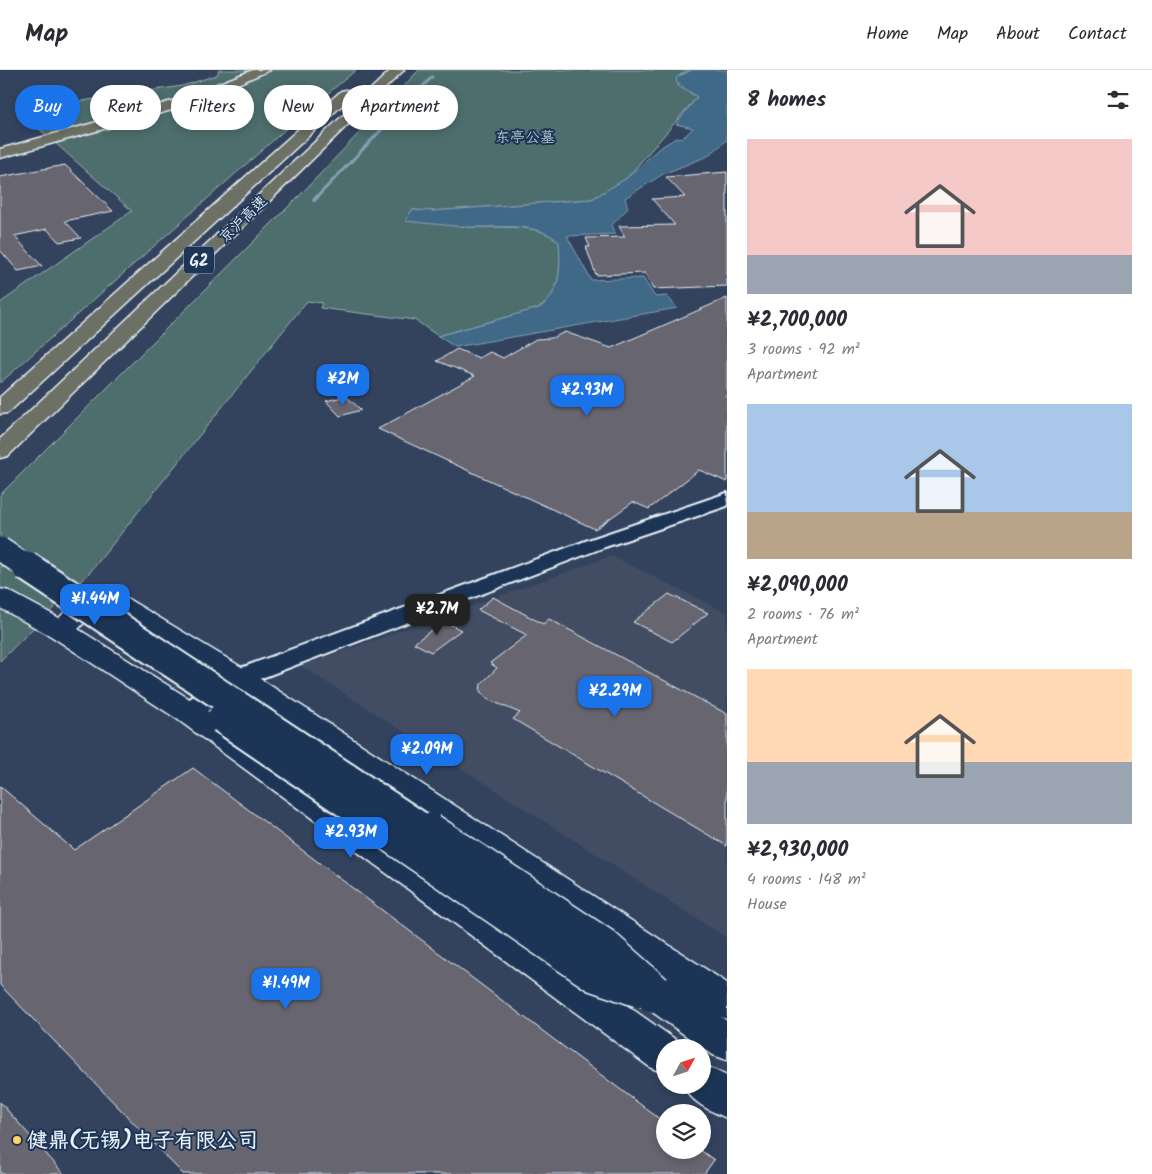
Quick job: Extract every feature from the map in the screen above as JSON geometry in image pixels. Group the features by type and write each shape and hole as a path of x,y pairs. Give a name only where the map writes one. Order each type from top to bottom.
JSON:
{"highway":[{"path":"0,146 147,105 243,70"},
{"path":"0,154 181,103 264,70"},
{"name":"京沪高速","path":"0,450 398,70"},
{"name":"京沪高速","path":"0,408 359,83"}],"main road":[{"path":"0,549 601,946 654,993 727,1043"},
{"path":"0,566 596,973 654,993"},
{"path":"61,630 99,593 238,678 727,1003"},
{"path":"0,597 61,630 188,712 656,1049"},
{"path":"711,1088 727,1099"}],"street":[{"path":"188,712 238,678 598,543 727,499"}],"shaded area":[{"path":"692,70 727,70 727,140 708,156 663,174 625,198 628,208 611,226 616,234 567,236 591,280 643,278 655,297 667,296 677,308 455,347 438,336 539,308 556,288 560,261 559,242 550,235 529,228 462,227 405,221 412,210 433,211 592,199 627,178 658,149 676,138 684,137 693,128 676,124 697,97 676,82 677,77"},
{"path":"612,556 727,613 727,938 301,666"}],"green space":[{"path":"219,70 356,70 332,90 332,85 264,85 264,130 285,130 0,383 0,303 132,211 41,130 80,130 80,101 90,100 90,130 161,130 161,89 171,88 171,130 254,130 254,85 185,85 217,75"},
{"name":"东亭公墓","path":"419,70 692,70 681,74 678,86 697,97 627,178 592,199 433,211 412,210 406,221 468,227 516,227 550,235 559,242 560,251 558,279 552,295 539,308 438,336 415,320 320,308 322,303 307,301 91,571 0,661 0,495 302,193 362,130 458,130 458,85 405,85"}],"building":[{"path":"65,165 113,211 65,221 81,238 59,242 47,229 14,236 42,266 18,271 0,250 0,177"},
{"path":"727,172 727,286 653,289 645,273 596,275 586,247 590,247 586,238 625,237 619,226 675,225 652,199 685,197 666,177"},
{"path":"727,298 727,482 699,470 649,509 633,502 595,529 378,429 475,376 437,361 457,349 479,358 490,352 503,358 536,339 552,338 565,332 611,348"},
{"path":"346,396 361,410 340,416 326,401"},
{"path":"669,594 708,613 672,642 633,622"},
{"path":"493,597 543,624 549,619 727,714 727,846 513,719 520,713 487,699 480,691 481,684 497,668 490,663 527,635 478,610"},
{"path":"444,621 461,630 431,652 414,643"},
{"path":"193,768 656,1116 656,1159 711,1158 714,1160 704,1174 183,1174 0,985 0,786 74,850"},
{"name":"健鼎(无锡)电子有限公司","path":"0,1102 64,1174 0,1174"}],"waterway":[{"path":"317,197 432,77"},
{"path":"314,200 317,197"}],"place":[{"name":"健鼎(无锡)电子有限公司","path":"17,1140"}]}
